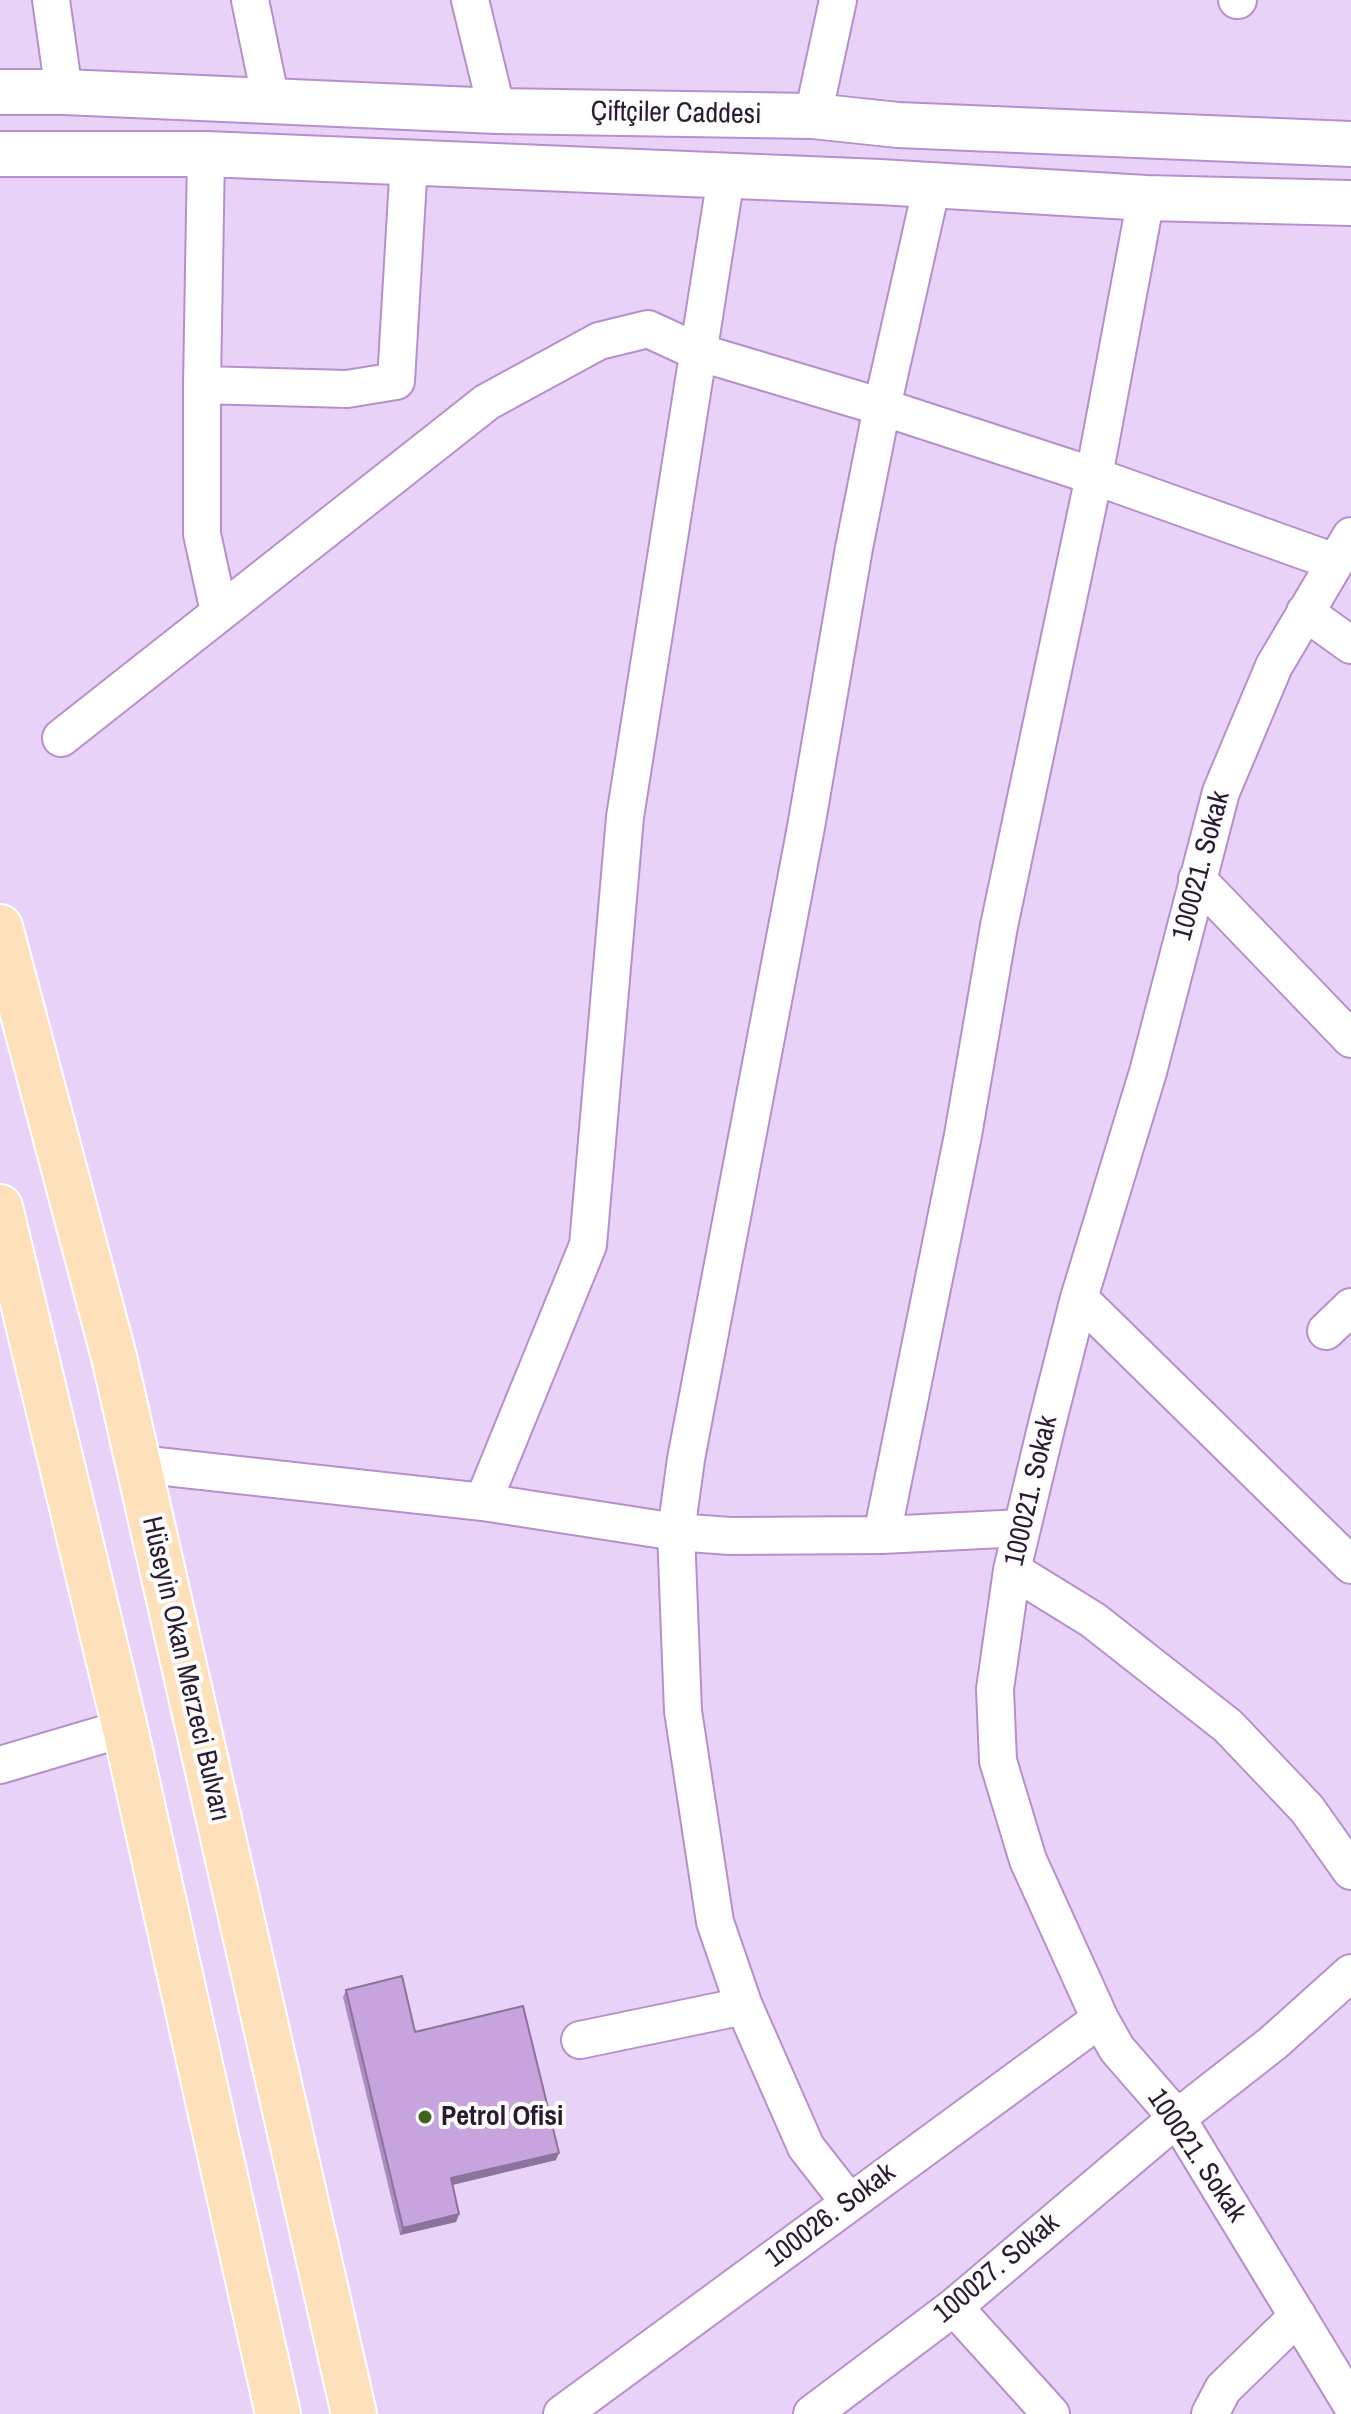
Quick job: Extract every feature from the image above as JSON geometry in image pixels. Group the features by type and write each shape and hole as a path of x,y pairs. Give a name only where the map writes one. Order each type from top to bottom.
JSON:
{"main road":[{"name":"Hüseyin Okan Merzeci Bulvarı","path":"0,927 114,1357 354,2414"},
{"path":"0,1207 125,1728 278,2414"}],"street":[{"path":"51,0 64,92"},
{"path":"250,0 271,101"},
{"path":"470,0 497,111"},
{"path":"813,116 838,0"},
{"name":"Çiftçiler Caddesi","path":"0,92 64,92 497,111 813,116 898,125 1351,144"},
{"name":"Çiftçiler Caddesi","path":"0,154 206,154 932,185 1146,198 1351,203"},
{"path":"206,154 202,534 219,612"},
{"path":"202,385 347,389 396,381 409,162"},
{"path":"483,1502 588,1245 625,817 726,177"},
{"path":"849,2202 806,2147 744,2006 715,1922 685,1726 676,1532 688,1443 882,407 932,185"},
{"path":"882,1535 963,1135 999,926 1094,476 1146,198"},
{"path":"61,738 487,402 599,341 648,329 698,352 882,407 1094,476 1343,549"},
{"name":"100021. Sokak","path":"1343,549 1274,666 1221,792 1148,1072 1079,1298 1012,1570 995,1689 998,1761 1028,1860 1100,2019 1117,2049 1177,2118 1351,2404"},
{"path":"1305,612 1351,645"},
{"path":"1197,879 1351,1039"},
{"path":"1079,1298 1351,1565"},
{"path":"139,1464 483,1502 676,1532 730,1536 882,1535 1022,1528"},
{"path":"1012,1570 1093,1620 1228,1726 1307,1809 1351,1871"},
{"path":"0,1765 125,1728"},
{"name":"100027. Sokak","path":"812,2414 954,2307 1177,2118 1273,2043 1351,1973"},
{"path":"580,2040 744,2006"},
{"name":"100026. Sokak","path":"562,2414 1100,2019"},
{"path":"954,2307 1051,2414"},
{"path":"1210,2414 1223,2389 1298,2316"}],"building":[{"path":"402,1976 415,2032 523,2006 559,2153 451,2178 459,2214 403,2228 346,1990"}],"place":[{"name":"Petrol Ofisi","path":"425,2117"}]}
